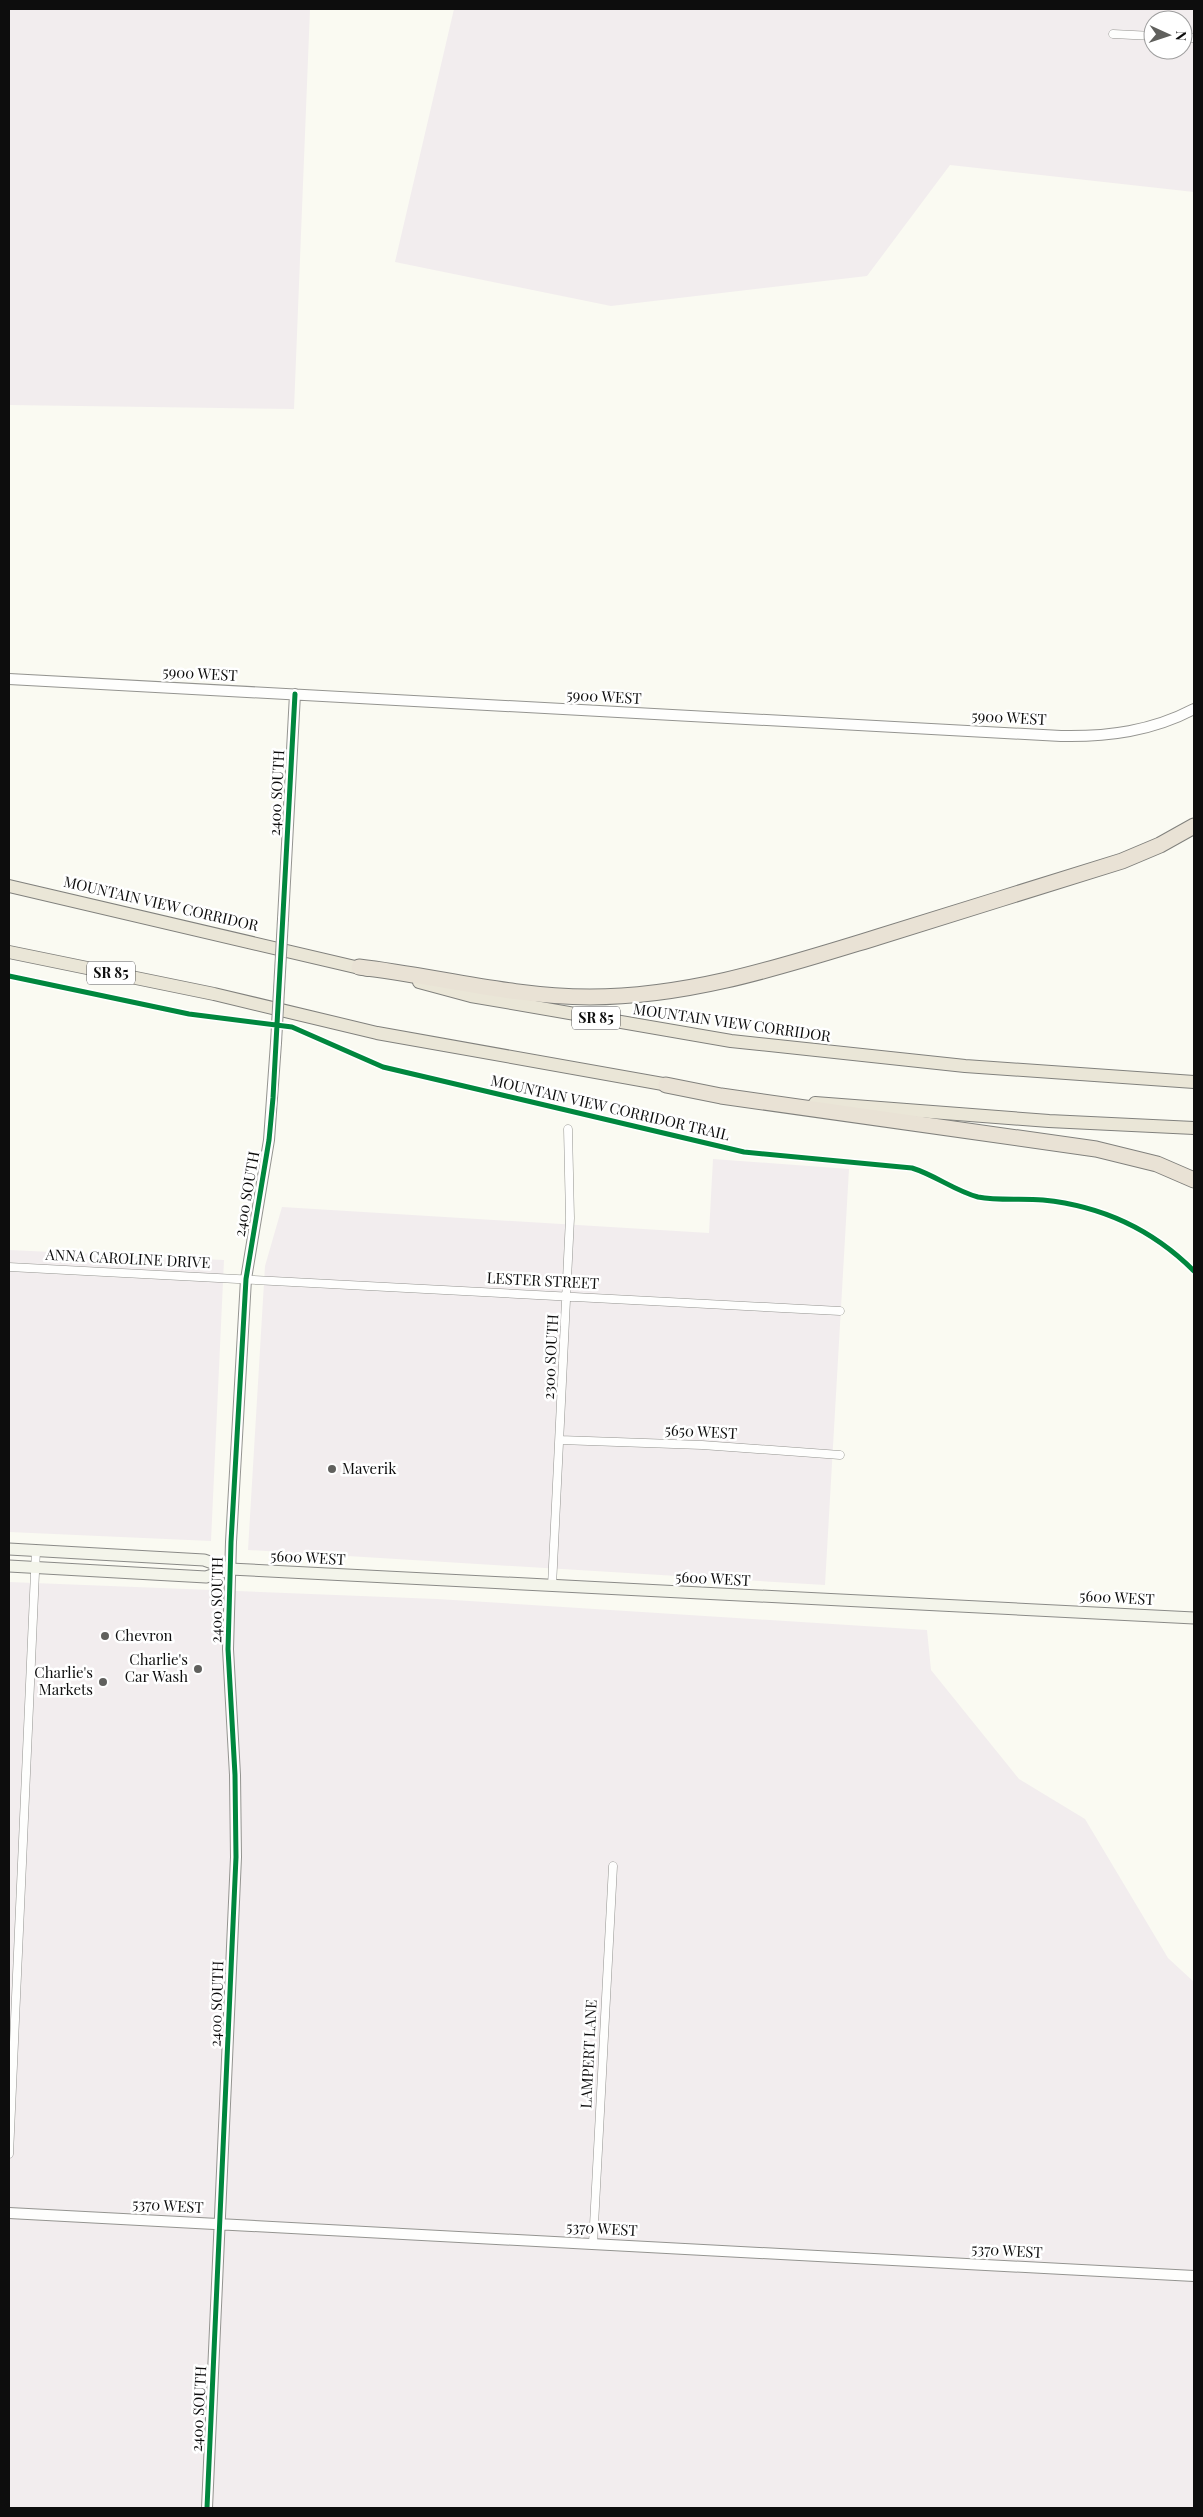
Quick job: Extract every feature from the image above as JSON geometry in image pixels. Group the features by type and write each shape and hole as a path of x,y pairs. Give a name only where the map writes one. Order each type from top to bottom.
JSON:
{"highway":[{"path":"359,967 509,991 563,996 642,995 694,988 768,971 1122,861 1160,845 1194,826"},
{"name":"MOUNTAIN VIEW CORRIDOR","path":"9,886 359,967 471,996 731,1041 965,1066 1194,1082"},
{"name":"SR 85","path":"9,952 214,994 377,1032 666,1085 804,1102 926,1112 1194,1128"},
{"path":"666,1085 721,1096 1096,1149 1150,1162 1194,1180"}],"main road":[{"name":"5600 WEST","path":"9,1549 204,1560 230,1569 1194,1618"},
{"name":"5600 WEST","path":"9,1566 206,1577 230,1569"}],"street":[{"path":"1112,34 1143,36"},
{"name":"5900 WEST","path":"9,679 1081,736 1119,734 1142,729 1194,709"},
{"name":"2400 SOUTH","path":"207,2508 236,1823 228,1670 230,1569 246,1279 269,1140 284,918 295,694"},
{"name":"2300 SOUTH","path":"552,1586 568,1297 571,1187 568,1129"},
{"name":"ANNA CAROLINE DRIVE","path":"9,1267 246,1279"},
{"name":"LESTER STREET","path":"246,1279 840,1311"},
{"name":"5650 WEST","path":"560,1440 702,1445 840,1455"},
{"path":"9,2154 36,1550"},
{"name":"LAMPERT LANE","path":"593,2244 613,1866"},
{"name":"5370 WEST","path":"9,2213 1194,2276"}],"shaded area":[{"path":"9,9 310,9 294,409 9,405"},
{"path":"454,9 1194,9 1194,192 950,165 867,276 611,306 395,262"},
{"path":"713,1159 849,1169 825,1585 248,1550 265,1266 282,1207 709,1233"},
{"path":"9,1250 224,1260 211,1541 9,1532"},
{"path":"9,1582 437,1599 927,1630 931,1670 1019,1779 1085,1819 1168,1958 1194,1982 1194,2508 9,2508"}],"cycle path":[{"path":"207,2508 236,1857 235,1775 228,1649 231,1542 246,1279 269,1140 273,1098 295,694"},
{"name":"MOUNTAIN VIEW CORRIDOR TRAIL","path":"9,976 189,1014 292,1027 383,1067 744,1152 912,1168 978,1197 1043,1200 1086,1208 1106,1214 1143,1232 1161,1243 1194,1271"}],"place":[{"name":"Maverik","path":"332,1469"},
{"name":"Chevron","path":"105,1636"},
{"name":"Charlie's Car Wash","path":"198,1669"},
{"name":"Charlie's Markets","path":"103,1682"}]}
